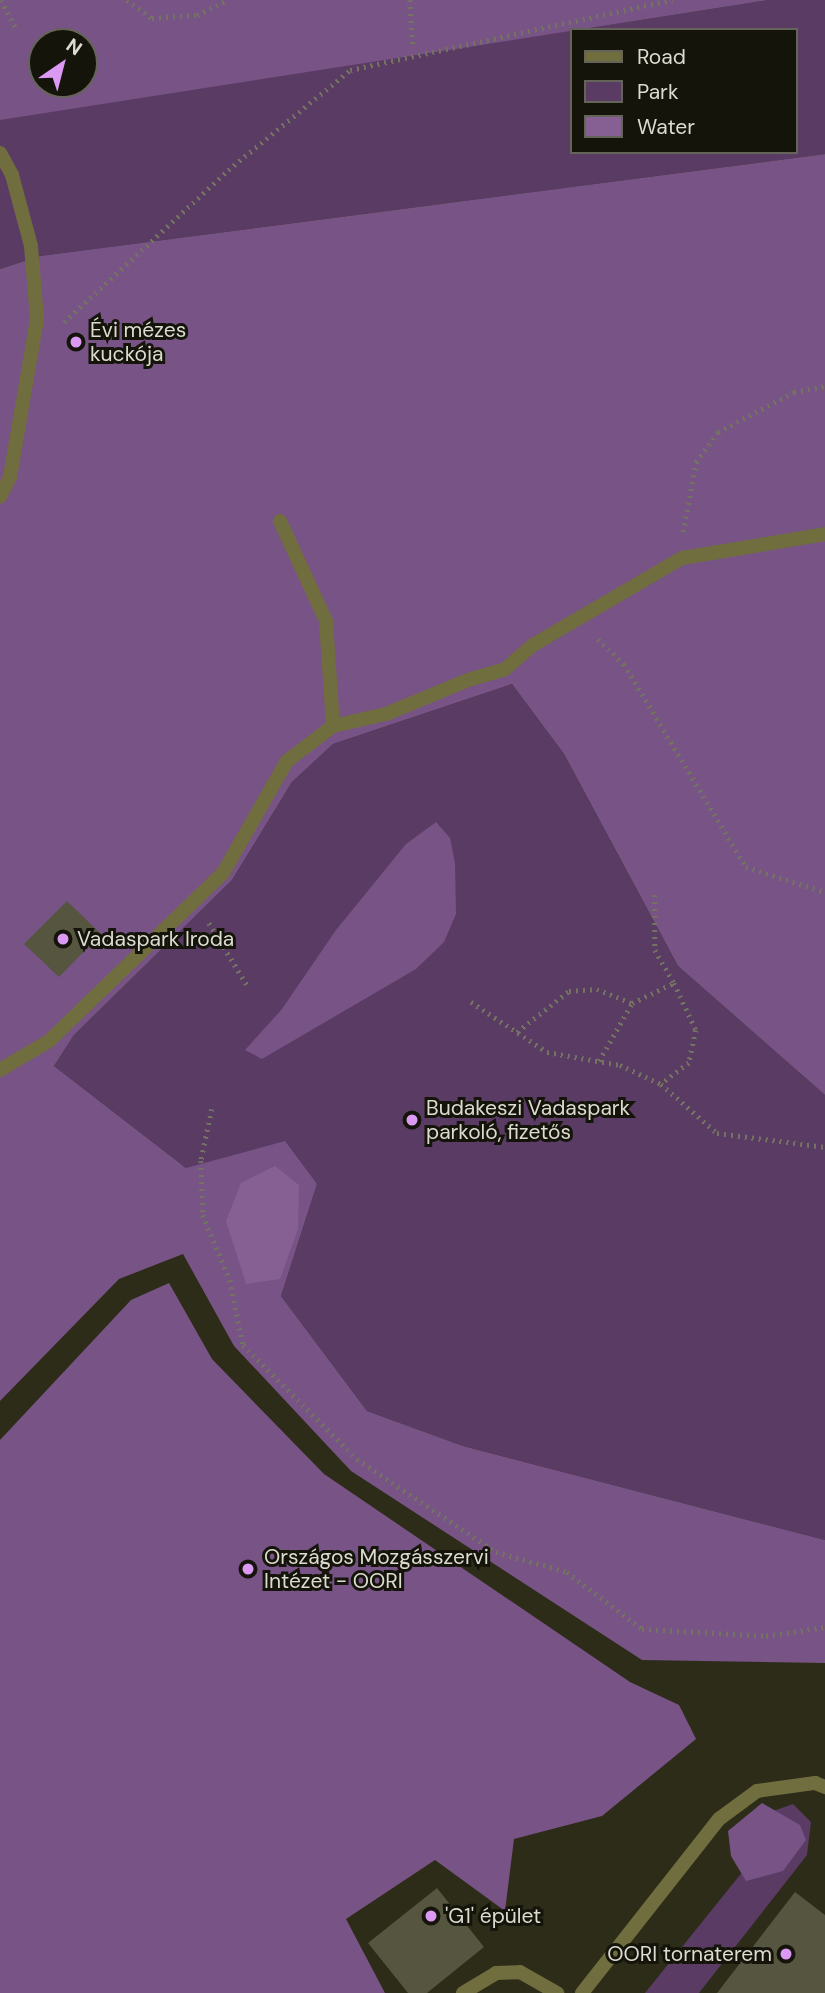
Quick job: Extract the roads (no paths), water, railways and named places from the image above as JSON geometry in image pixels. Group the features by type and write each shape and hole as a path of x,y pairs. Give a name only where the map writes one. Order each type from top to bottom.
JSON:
{"street":[{"path":"0,153 12,175 31,246 37,319 10,477 0,497"},
{"path":"280,521 326,621 333,726"},
{"path":"0,1070 49,1041 223,873 287,761 333,726 386,714 468,680 504,670 576,618 682,558 825,534"},
{"path":"582,1993 719,1819 757,1791 815,1783 825,1787"},
{"path":"463,1993 496,1973 520,1972 557,1993"}],"water":[{"path":"275,1166 299,1185 298,1229 280,1279 246,1284 226,1221 241,1183"}],"place":[{"name":"Évi mézes kuckója","path":"76,342"},
{"name":"Vadaspark Iroda","path":"63,939"},
{"name":"Budakeszi Vadaspark parkoló, fizetős","path":"412,1120"},
{"name":"Országos Mozgásszervi Intézet - OORI","path":"248,1569"},
{"name":"'G1' épület","path":"431,1916"},
{"name":"OORI tornaterem","path":"786,1954"}]}
